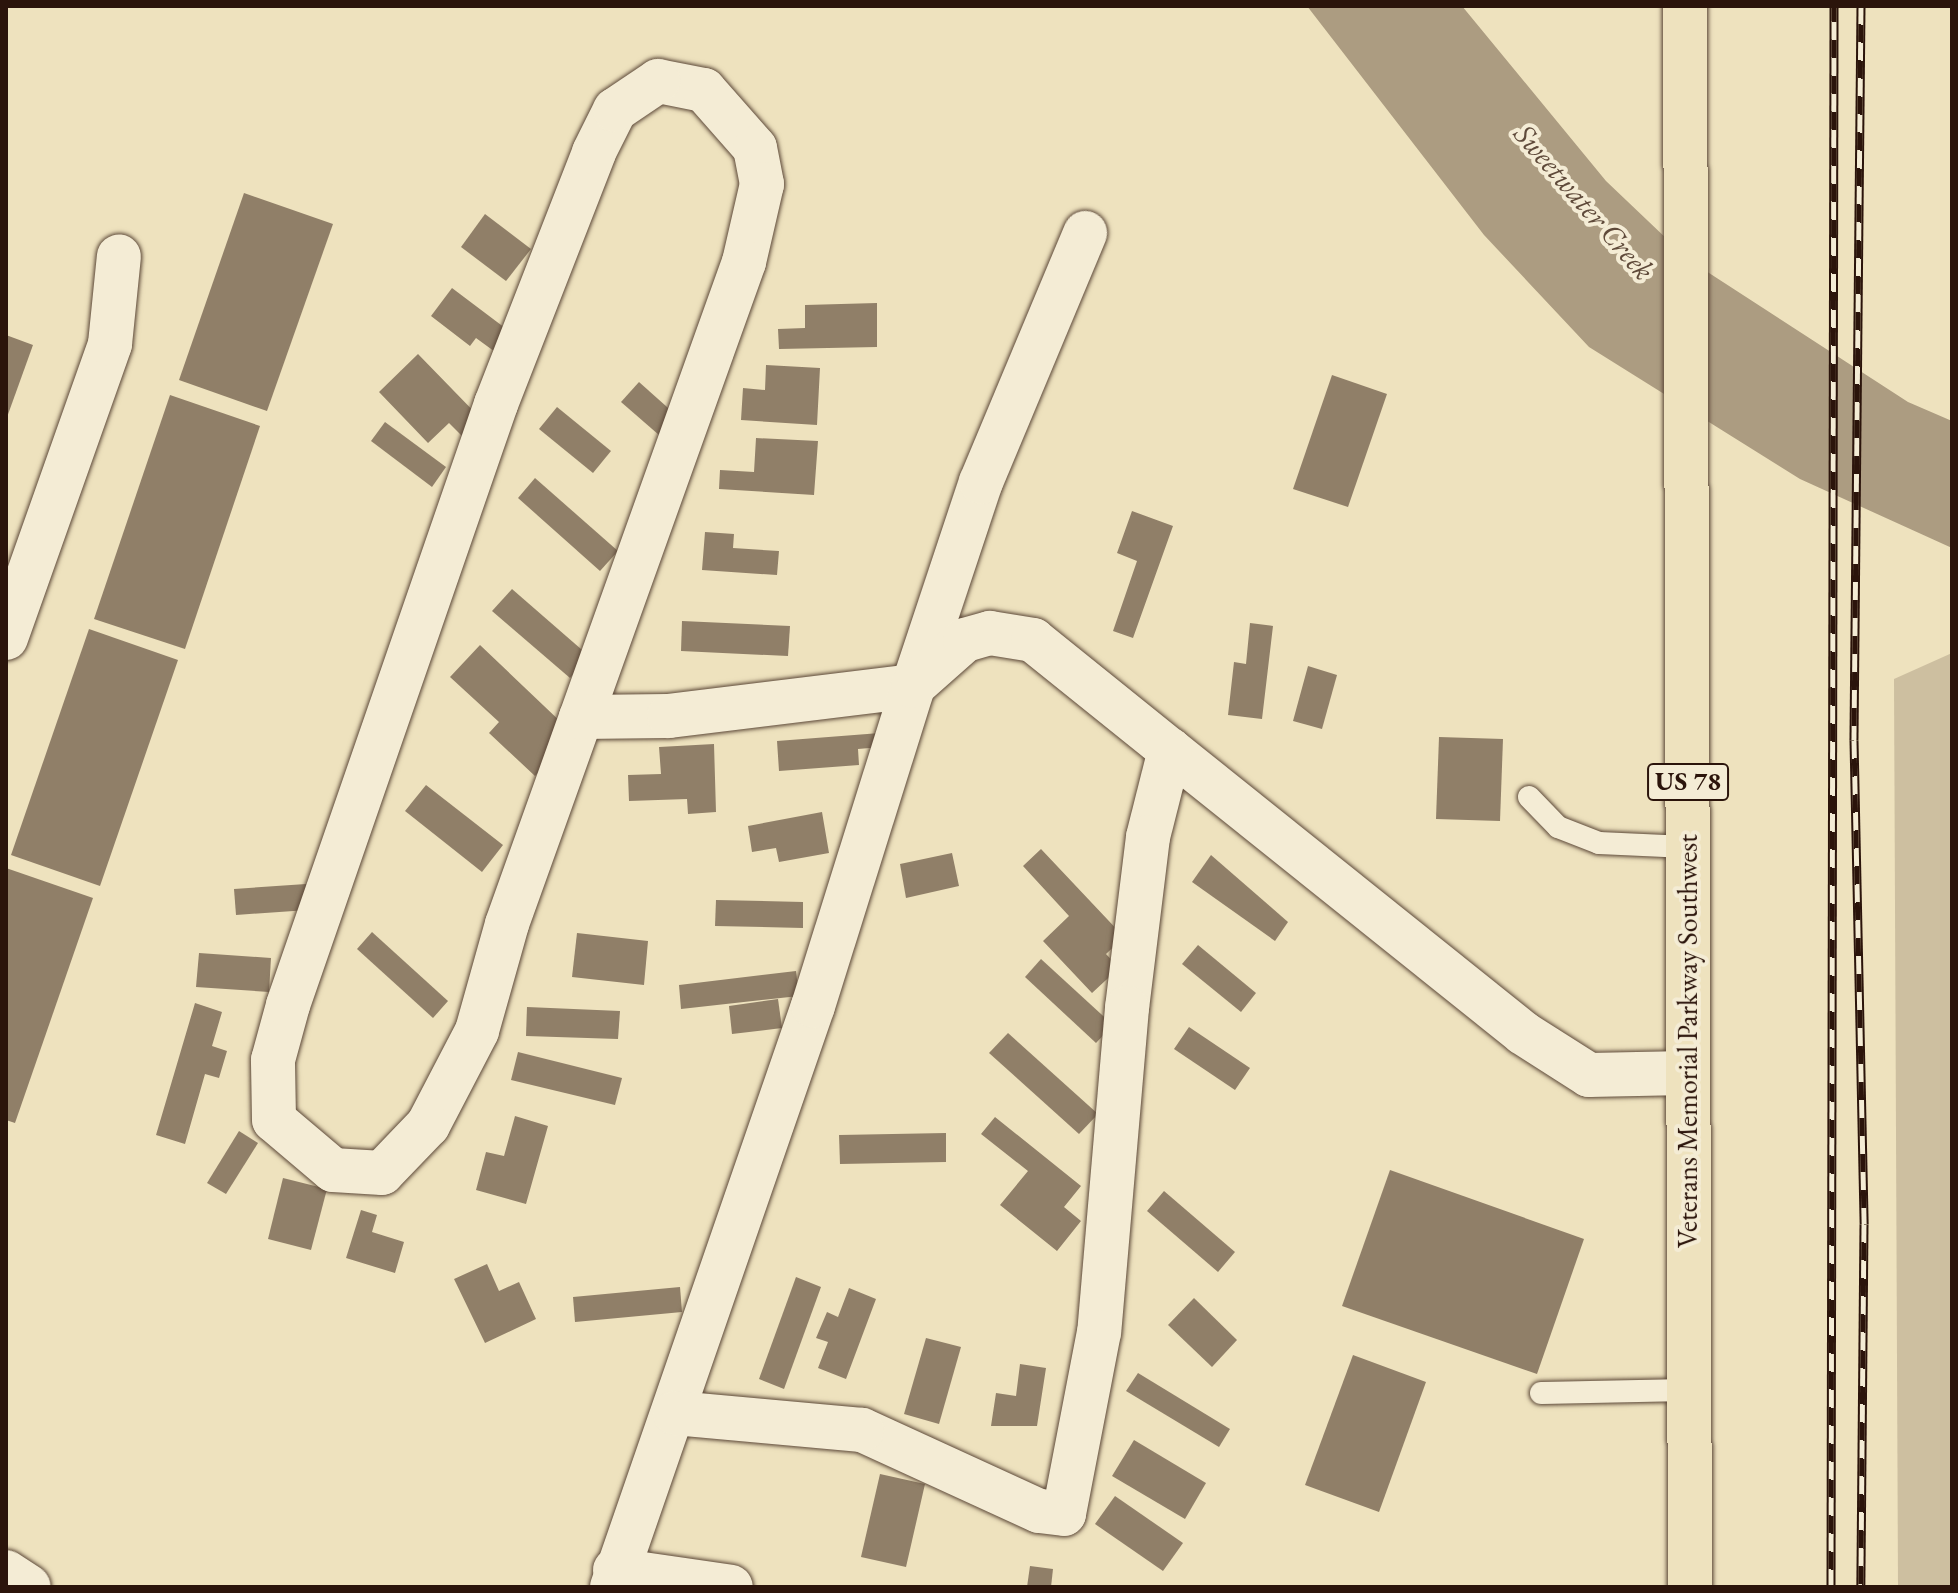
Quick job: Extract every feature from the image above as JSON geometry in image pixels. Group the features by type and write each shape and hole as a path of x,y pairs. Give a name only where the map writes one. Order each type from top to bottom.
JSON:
{"main road":[{"name":"Veterans Memorial Parkway Southwest","path":"1685,6 1690,1587"}],"street":[{"path":"658,81 687,83 704,90 755,148 758,209 706,376 581,717 477,1031 428,1125 382,1173 351,1175 311,1157 274,1120 273,1060 496,404 615,110 658,81"},
{"path":"731,1587 614,1579 675,1413 987,467 1085,233"},
{"path":"6,638 110,344 119,256"},
{"path":"581,717 669,716 913,686 965,640 990,633 1033,640 1523,1033 1589,1075 1686,1073"},
{"path":"675,1413 862,1430 1039,1511 1064,1514 1099,1332 1127,1008 1148,837 1170,750"},
{"path":"6,1572 29,1587"}],"lane":[{"path":"1529,797 1558,827 1599,843 1687,847"},
{"path":"1541,1393 1688,1390"}],"shaded area":[{"path":"1952,653 1952,1587 1898,1587 1894,679"}],"water":[{"name":"Sweetwater Creek","path":"1307,6 1462,6 1606,181 1689,260 1908,402 1952,421 1952,548 1800,479 1589,347 1484,235"}],"building":[{"path":"244,193 333,224 267,411 179,380"},
{"path":"485,214 531,249 506,281 461,247"},
{"path":"452,288 517,337 502,357 476,338 470,346 431,316"},
{"path":"877,303 877,347 779,349 778,329 805,328 805,305"},
{"path":"6,335 33,345 6,420"},
{"path":"418,354 487,425 468,442 449,423 428,443 379,392"},
{"path":"766,365 820,368 817,425 741,420 743,388 765,390"},
{"path":"1332,375 1387,394 1348,507 1293,489"},
{"path":"639,382 676,415 659,435 621,402"},
{"path":"170,395 260,426 185,649 94,619"},
{"path":"557,407 611,451 593,473 539,429"},
{"path":"385,422 446,467 432,487 371,441"},
{"path":"756,438 818,441 814,495 719,489 720,470 754,472"},
{"path":"535,478 618,551 600,571 518,498"},
{"path":"1132,511 1173,526 1133,638 1113,631 1137,561 1117,553"},
{"path":"705,532 734,534 733,548 779,551 777,575 702,570"},
{"path":"512,589 589,656 570,678 492,611"},
{"path":"682,621 790,626 788,656 681,651"},
{"path":"1250,623 1273,626 1262,719 1228,715 1234,662 1246,664"},
{"path":"89,629 178,660 100,886 11,855"},
{"path":"480,645 564,725 559,750 535,776 489,733 499,722 450,677"},
{"path":"1308,666 1337,675 1322,729 1293,721"},
{"path":"880,733 881,747 858,749 859,765 779,771 777,741"},
{"path":"1439,737 1503,739 1500,821 1436,819"},
{"path":"714,744 716,812 688,814 687,799 629,801 628,775 661,774 659,747"},
{"path":"426,785 503,845 482,872 405,811"},
{"path":"822,812 829,853 779,862 776,848 752,852 748,826"},
{"path":"1041,849 1124,937 1106,954 1119,968 1092,993 1043,941 1069,916 1023,866"},
{"path":"952,853 959,886 906,898 900,864"},
{"path":"1211,855 1288,922 1275,941 1192,882"},
{"path":"6,868 93,898 15,1123 6,1120"},
{"path":"306,884 308,910 236,915 234,889"},
{"path":"716,900 803,902 803,928 715,926"},
{"path":"372,932 448,1001 433,1018 357,949"},
{"path":"577,933 648,941 644,985 572,977"},
{"path":"1198,945 1256,993 1241,1012 1182,964"},
{"path":"199,953 271,958 269,992 196,987"},
{"path":"1041,959 1113,1025 1096,1043 1025,977"},
{"path":"796,971 799,996 681,1009 679,985"},
{"path":"778,999 782,1028 732,1034 729,1006"},
{"path":"195,1003 222,1012 212,1046 227,1051 219,1078 205,1074 185,1144 156,1135"},
{"path":"527,1007 620,1011 618,1039 526,1036"},
{"path":"1189,1027 1250,1068 1235,1090 1174,1049"},
{"path":"1008,1033 1098,1114 1079,1134 989,1053"},
{"path":"518,1052 622,1078 615,1105 511,1080"},
{"path":"515,1116 548,1126 526,1204 476,1190 486,1152 504,1156"},
{"path":"995,1117 1081,1186 1064,1207 1081,1221 1057,1251 1000,1205 1028,1171 981,1134"},
{"path":"239,1131 258,1143 226,1194 207,1183"},
{"path":"946,1133 946,1162 840,1164 839,1135"},
{"path":"1390,1170 1584,1239 1537,1374 1342,1306"},
{"path":"283,1178 327,1189 311,1250 268,1239"},
{"path":"1164,1191 1235,1252 1218,1272 1147,1211"},
{"path":"361,1210 377,1215 372,1232 404,1242 395,1273 346,1258"},
{"path":"487,1264 499,1291 519,1282 536,1319 485,1343 454,1279"},
{"path":"796,1277 821,1287 784,1389 759,1379"},
{"path":"680,1287 682,1312 575,1322 573,1297"},
{"path":"849,1288 876,1299 846,1379 818,1368 828,1342 816,1338 827,1312 838,1317"},
{"path":"1194,1298 1237,1340 1212,1367 1168,1325"},
{"path":"926,1338 961,1347 939,1424 904,1414"},
{"path":"1353,1355 1426,1382 1379,1512 1305,1485"},
{"path":"1020,1364 1046,1368 1037,1426 991,1426 996,1393 1016,1396"},
{"path":"1138,1373 1230,1429 1219,1447 1126,1391"},
{"path":"1134,1440 1206,1483 1185,1519 1112,1476"},
{"path":"880,1474 925,1484 906,1567 861,1557"},
{"path":"1115,1496 1183,1543 1163,1571 1095,1524"},
{"path":"1030,1566 1053,1569 1051,1587 1027,1587"}],"railway":[{"path":"1831,1587 1834,6"},
{"path":"1861,6 1854,740 1864,1224 1861,1587"}]}
